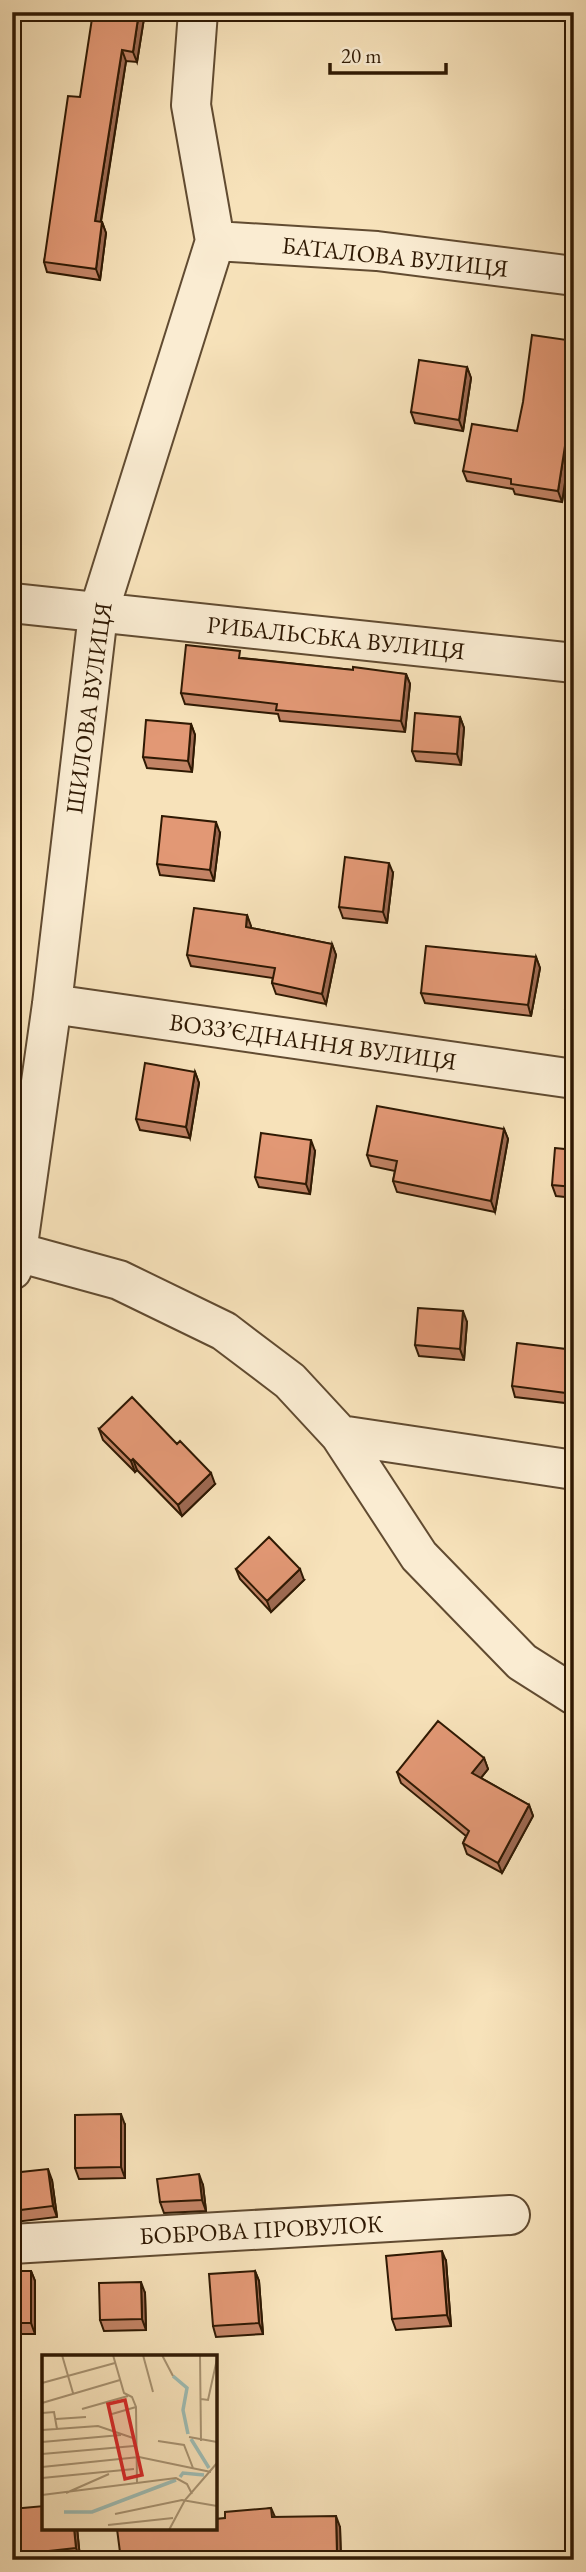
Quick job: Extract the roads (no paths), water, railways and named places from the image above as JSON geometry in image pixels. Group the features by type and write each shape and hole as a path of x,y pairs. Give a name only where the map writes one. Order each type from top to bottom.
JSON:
{"street":[{"name":"ШИЛОВА ВУЛИЦЯ","path":"15,1261 52,1004 98,614 215,241 191,105 198,12"},
{"name":"БАТАЛОВА ВУЛИЦЯ","path":"215,241 377,251 574,276"},
{"name":"РИБАЛЬСЬКА ВУЛИЦЯ","path":"12,603 574,663"},
{"name":"ВОЗЗ’ЄДНАННЯ ВУЛИЦЯ","path":"52,1004 574,1079"},
{"path":"15,1261 119,1280 224,1331 290,1381 340,1435 419,1556 522,1662 574,1695"},
{"path":"340,1435 574,1470"},
{"name":"БОБРОВА ПРОВУЛОК","path":"12,2244 510,2216"}]}
